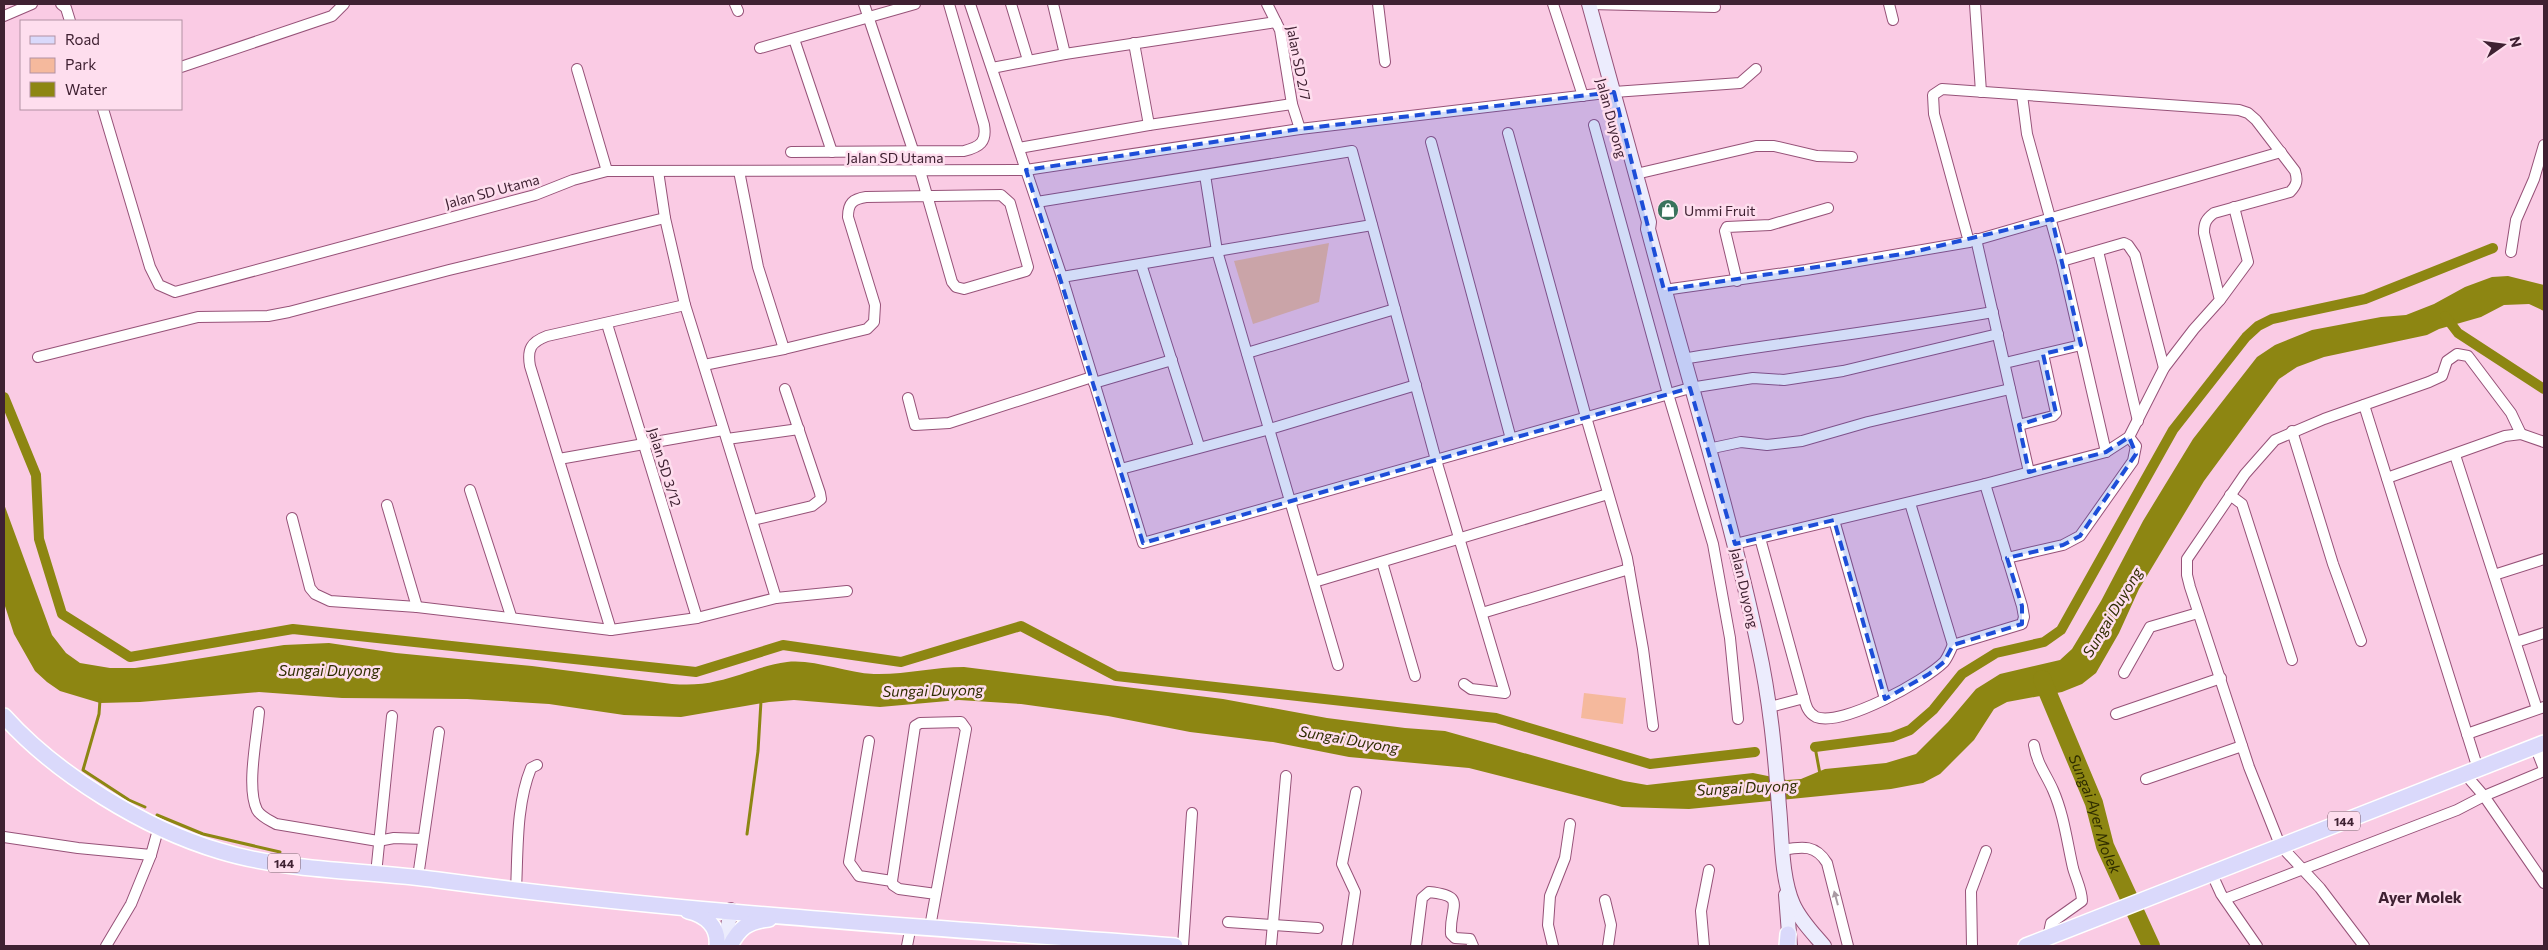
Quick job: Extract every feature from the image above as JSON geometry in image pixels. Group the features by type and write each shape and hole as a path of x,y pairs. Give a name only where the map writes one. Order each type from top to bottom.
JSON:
{"main road":[{"name":"Jalan Duyong","path":"1581,4 1636,174 1649,222 1648,229 1682,359 1735,544 1759,648 1770,707 1783,850 1792,902 1798,914 1824,946"},
{"name":"Jalan Duyong","path":"1590,4 1641,223 1648,229"},
{"name":"144","path":"4,716 59,768 159,826 193,842 245,857 516,890 795,917 1175,946"},
{"name":"144","path":"2026,946 2144,898 2540,745"},
{"path":"1785,866 1788,942"},
{"path":"631,901 698,913 714,928 717,946"},
{"path":"724,946 731,910"},
{"path":"730,946 737,932 756,920 795,917"}],"street":[{"path":"4,16 32,4"},
{"path":"62,4 66,8 70,20"},
{"path":"182,67 332,16 344,4"},
{"path":"704,365 858,333 867,329 874,322 875,306 848,217 848,208 851,202 866,197 927,196 1001,195 1007,198 1016,218 1027,257 1028,268 1026,271 964,289 956,287 952,282 927,196 920,171 870,17 864,4"},
{"path":"760,48 915,4"},
{"path":"791,152 964,151 978,146 985,138 984,125 949,4"},
{"path":"970,4 1062,277 1143,543 1690,388 1753,378 1784,380 1843,371 1998,334"},
{"path":"1010,4 1028,60"},
{"path":"1053,4 1066,54"},
{"name":"Jalan SD 2/7","path":"1267,4 1282,39 1292,104 1300,129"},
{"path":"1378,4 1385,62"},
{"path":"1553,4 1582,96"},
{"path":"1590,4 1715,7"},
{"path":"1889,4 1893,20"},
{"path":"1976,4 1981,92"},
{"path":"992,68 1028,60 1276,22"},
{"path":"794,39 832,152"},
{"path":"1134,43 1149,125"},
{"path":"577,69 607,171"},
{"name":"Jalan SD Utama","path":"104,110 150,267 159,285 174,292 535,195 573,180 607,171 1026,170 1300,129 1610,93 1740,83 1756,69"},
{"path":"2030,472 1993,312 1933,103 1933,95 1942,89 2239,110 2248,113 2256,120 2296,171 2298,178 2296,186 2282,195 2214,213 2204,224 2204,233 2220,300"},
{"path":"2022,95 2027,134 2052,219 2106,452"},
{"path":"1019,148 1149,125 1292,104"},
{"path":"1594,125 1668,394 1713,544 1730,638 1738,719"},
{"path":"1508,133 1630,569 1653,726"},
{"path":"1431,142 1511,439"},
{"path":"2511,252 2516,220 2534,179 2544,145"},
{"path":"1636,174 1756,146 1774,146 1817,156 1852,157"},
{"path":"1037,202 1352,151 1436,460 1505,693 1470,689 1464,684"},
{"path":"1664,290 1737,281 1973,240 2052,219 2281,152"},
{"path":"658,171 665,218 686,305 776,598"},
{"path":"739,171 758,267 784,349"},
{"path":"1205,175 1217,251 1338,665"},
{"path":"1735,544 1910,503 2106,452 2130,436 2164,368 2194,329 2220,300 2248,262 2234,207"},
{"path":"1737,281 1724,231 1727,226 1770,225 1828,208"},
{"path":"38,358 198,317 268,316 288,312 448,270 665,218"},
{"path":"1062,277 1372,225"},
{"path":"2062,261 2124,243 2132,248 2164,368"},
{"path":"2098,251 2138,420"},
{"path":"1141,264 1199,446"},
{"path":"611,630 530,366 529,348 533,343 547,336 686,305"},
{"path":"1247,353 1395,309"},
{"path":"1682,359 1828,336 1904,328 1993,312"},
{"name":"Jalan SD 3/12","path":"607,324 697,618"},
{"path":"2005,363 2081,345"},
{"path":"2019,425 2053,416 2056,413 2043,354"},
{"path":"2364,946 2335,906 2280,845 2242,746 2198,613 2187,575 2188,559 2230,495 2263,452 2275,440 2292,431 2442,376 2447,361 2457,354 2468,356 2511,413 2521,434"},
{"path":"908,398 915,425 937,425 1093,380 1172,360"},
{"path":"1120,469 1199,446 1270,429 1416,385"},
{"path":"753,520 812,506 820,499 820,493 784,389"},
{"path":"1708,449 1741,442 1767,445 1802,441 1868,422 2010,389"},
{"path":"2364,404 2467,734 2471,771 2484,796 2540,870 2544,882"},
{"path":"559,459 643,444 725,434 799,430"},
{"path":"2292,431 2333,564 2361,641"},
{"path":"2387,478 2505,436 2521,434 2544,442"},
{"path":"2008,558 2063,545 2080,536 2133,461 2136,446 2130,436"},
{"path":"2455,455 2516,642 2541,708 2467,734"},
{"path":"1952,645 2022,624 2024,617 1985,484"},
{"path":"470,490 511,616"},
{"path":"1314,582 1608,494"},
{"path":"2230,495 2242,504 2292,660"},
{"path":"1760,538 1808,710 1815,716 1826,719 1858,710 1885,698 1929,674 1944,662 1952,645 1910,503"},
{"path":"387,505 417,607"},
{"path":"292,518 310,588 315,594 330,601 511,616 611,630 697,618 776,598 847,591"},
{"path":"1834,520 1885,698"},
{"path":"2494,575 2544,559"},
{"path":"1382,562 1415,676"},
{"path":"1482,613 1630,569"},
{"path":"2124,673 2150,627 2198,613"},
{"path":"2516,642 2544,633"},
{"path":"2116,714 2220,678"},
{"path":"1770,707 1804,698"},
{"path":"259,712 252,789 258,810 264,818 276,824 378,840 394,838 423,839"},
{"path":"376,874 392,716"},
{"path":"892,882 916,726 920,723 963,723 966,729 930,927"},
{"path":"418,877 439,732"},
{"path":"869,741 849,862 859,876 892,882 899,889 936,894"},
{"path":"2034,745 2036,758 2053,791 2066,830 2073,868 2082,896 2082,901 2078,906 2051,923 2048,937"},
{"path":"2224,899 2457,810 2544,770 2540,745"},
{"path":"2146,779 2242,746"},
{"path":"516,890 518,832 525,782 531,768 537,766"},
{"path":"1271,946 1286,776"},
{"path":"1347,946 1355,892 1342,864 1356,792"},
{"path":"1183,946 1192,813"},
{"path":"1553,946 1548,925 1550,896 1565,858 1570,824"},
{"path":"106,946 131,904 151,855 159,826"},
{"path":"4,838 151,855"},
{"path":"1783,850 1809,847 1822,855 1826,863 1848,946"},
{"path":"1972,946 1971,891 1986,851"},
{"path":"1704,946 1701,911 1709,870"},
{"path":"2212,872 2224,899 2257,946"},
{"path":"1416,946 1422,898 1429,892 1452,896 1454,903 1451,934 1455,938 1470,939 1473,946"},
{"path":"1605,900 1611,925 1608,946"},
{"path":"1228,922 1318,928"},
{"path":"908,946 912,925"}],"highlighted area":[{"path":"1614,92 1664,290 1909,253 2052,219 2081,345 2043,354 2056,413 2019,425 2029,472 2106,452 2129,437 2136,454 2080,536 2063,545 2007,558 2022,606 2022,624 1953,645 1944,662 1929,674 1885,699 1834,520 1735,544 1690,388 1143,543 1026,170 1300,129"}],"green space":[{"path":"1329,243 1319,302 1253,324 1234,261"},
{"path":"1584,693 1626,698 1623,724 1581,718"}],"water":[{"name":"Sungai Duyong","path":"2508,276 2544,285 2544,311 2529,304 2504,305 2481,317 2439,329 2427,335 2324,357 2297,367 2279,379 2204,481 2139,589 2119,633 2096,673 2082,684 2062,692 2007,702 1994,709 1974,740 1940,774 1923,783 1891,789 1689,809 1622,807 1469,768 1349,757 1273,742 1190,732 1108,716 1021,704 959,700 880,707 794,700 769,702 681,717 624,715 549,704 467,699 342,698 259,692 140,702 100,703 60,691 35,671 14,634 4,603 4,504 52,635 66,653 80,663 110,668 135,668 284,645 329,643 396,653 532,666 672,684 711,682 787,662 808,662 874,674 964,667 1223,699 1327,718 1445,731 1624,781 1647,785 1753,773 1787,780 1801,779 1825,769 1886,763 1916,754 1948,722 1976,689 2000,674 2060,660 2072,649 2101,601 2143,521 2193,439 2257,357 2275,345 2312,330 2381,317 2406,315 2434,304 2465,287 2492,277"}],"waterway":[{"path":"1815,747 1892,737 1910,730 1933,710 1962,674 1996,653 2044,642 2061,630 2173,430 2246,337 2258,326 2272,319 2365,299 2493,248"},
{"path":"2445,316 2458,333 2544,389"},
{"path":"4,397 36,475 39,539 62,614 130,657 293,629 696,672 783,645 901,662 1021,626 1116,676 1496,718 1650,764 1755,752"},
{"name":"Sungai Ayer Molek","path":"2042,679 2094,803 2105,846 2151,946"},
{"path":"100,700 99,714 83,770 129,800 145,807"},
{"path":"747,834 758,751 761,701"},
{"path":"1815,747 1820,774"},
{"path":"157,815 203,834 280,852"}],"place":[{"name":"Ummi Fruit","path":"1668,210"}],"district":[{"name":"Ayer Molek","path":"2420,896"}]}
